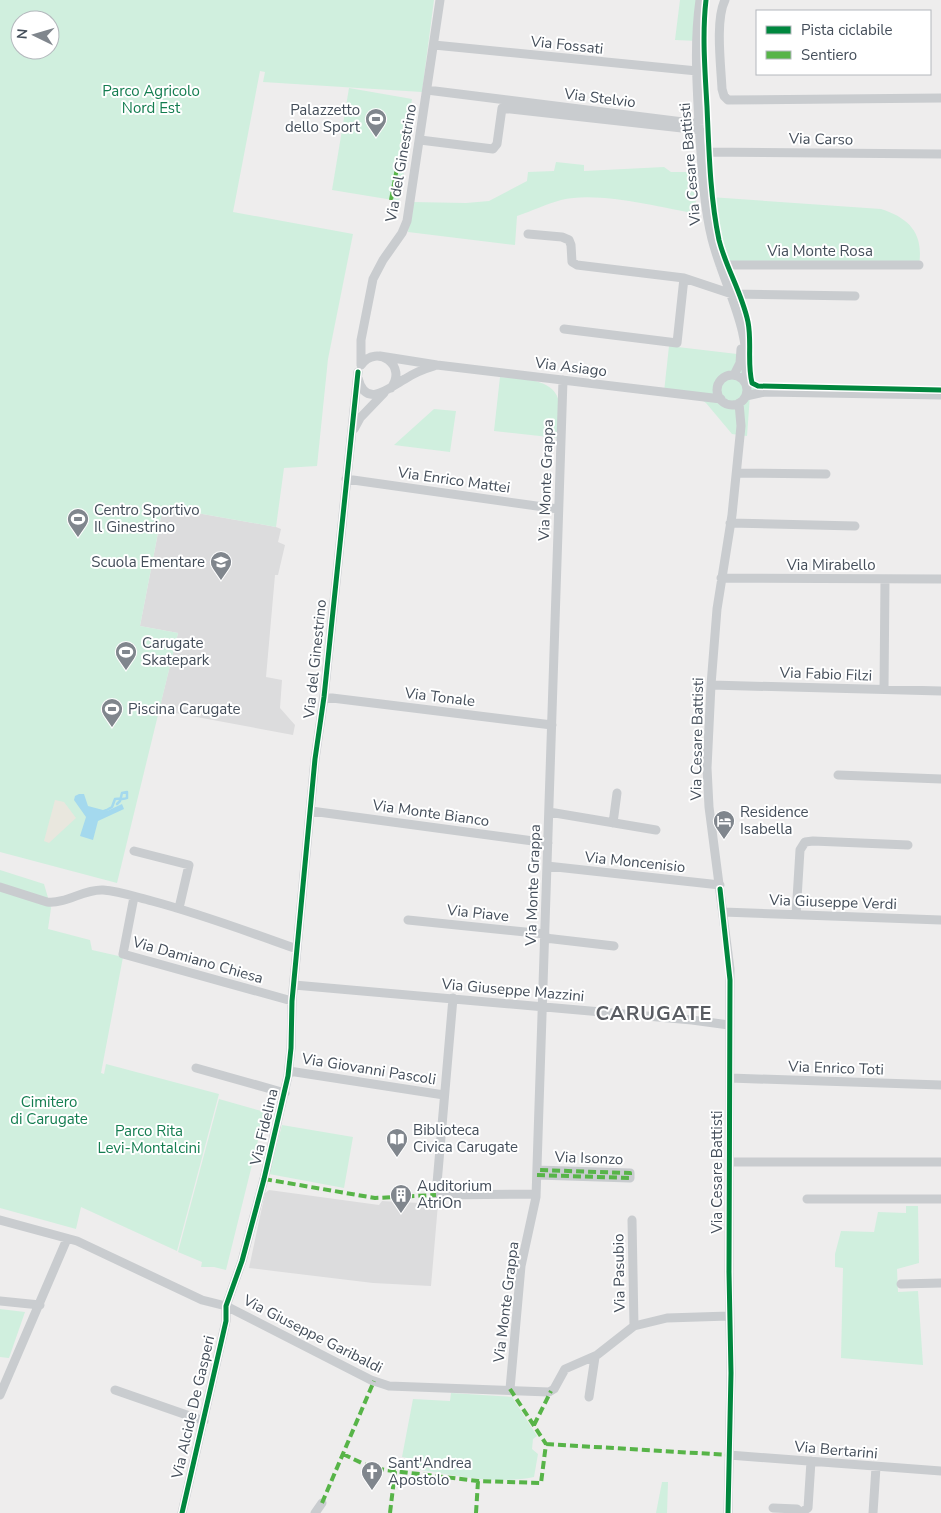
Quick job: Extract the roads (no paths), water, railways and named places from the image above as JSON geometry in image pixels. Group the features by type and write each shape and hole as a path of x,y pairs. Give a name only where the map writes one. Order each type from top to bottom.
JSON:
{"street":[{"name":"Via del Ginestrino","path":"297,949 346,479 362,362 363,327 373,278 401,236 406,224 440,0"},
{"name":"Via Cesare Battisti","path":"700,0 696,42 697,71 701,152 708,217 712,239 740,321 747,364 746,384"},
{"path":"725,0 720,17 721,80 722,94 728,100 941,98"},
{"name":"Via Fossati","path":"434,45 697,71"},
{"name":"Via Stelvio","path":"427,90 700,127"},
{"path":"420,140 493,149 497,144 502,108 501,103 497,99"},
{"name":"Via Stelvio","path":"502,108 700,127"},
{"name":"Via Carso","path":"701,152 941,154"},
{"path":"528,234 562,237 569,240 572,245 572,262 575,265 684,278 732,294 855,296"},
{"name":"Via Monte Rosa","path":"720,265 919,265"},
{"path":"564,329 677,343 684,278"},
{"name":"Via Cesare Battisti","path":"734,375 740,363 740,321"},
{"path":"380,356 391,362 395,370 395,380 388,390 374,394 364,390 360,383 362,362 380,356"},
{"name":"Via Asiago","path":"380,356 437,365 721,399"},
{"name":"Via Asiago","path":"388,390 410,376 437,365"},
{"path":"702,396 718,386 724,377 734,375 740,377 746,384 765,392"},
{"name":"Via Monte Grappa","path":"510,1389 520,1273 536,1194 563,380"},
{"path":"746,384 746,396"},
{"path":"718,386 718,394 721,399 729,404 739,403 746,396 765,392 941,395"},
{"name":"Via del Ginestrino","path":"351,436 360,418 388,390"},
{"name":"Via Cesare Battisti","path":"728,1513 728,1455 732,1374 729,1316 730,969 707,784 711,685 721,578 737,473 742,424 739,403"},
{"path":"737,473 826,474"},
{"name":"Via Enrico Mattei","path":"346,479 558,508"},
{"path":"730,523 855,526"},
{"name":"Via Mirabello","path":"721,578 941,579"},
{"path":"884,689 885,579"},
{"name":"Via Fabio Filzi","path":"711,685 941,691"},
{"name":"Via Tonale","path":"324,697 552,725"},
{"path":"838,775 941,779"},
{"path":"613,823 617,793"},
{"name":"Via Monte Bianco","path":"311,811 548,843"},
{"path":"549,812 656,830"},
{"path":"796,915 800,850 803,844 813,841 908,846"},
{"path":"134,851 189,865 179,908"},
{"name":"Via Moncenisio","path":"548,866 720,885"},
{"path":"0,887 50,902 62,902 100,890 134,897 179,908 297,949"},
{"name":"Via Damiano Chiesa","path":"134,897 123,954 292,1001"},
{"name":"Via Giuseppe Verdi","path":"723,912 941,920"},
{"name":"Via Piave","path":"408,920 614,946"},
{"name":"Via Fidelina","path":"226,1306 242,1261 285,1093 289,1070 292,1001 297,949"},
{"name":"Via Giuseppe Mazzini","path":"294,985 453,998 729,1025"},
{"path":"453,998 436,1195 536,1194"},
{"path":"196,1068 285,1093"},
{"name":"Via Giovanni Pascoli","path":"289,1070 444,1095"},
{"name":"Via Enrico Toti","path":"730,1078 941,1086"},
{"path":"730,1162 941,1162"},
{"name":"Via Isonzo","path":"537,1172 630,1173 630,1178 537,1172"},
{"path":"807,1199 941,1199"},
{"name":"Via Giuseppe Garibaldi","path":"0,1220 83,1244 202,1300 226,1306 374,1381 394,1387 551,1391 565,1370 595,1357"},
{"name":"Via Pasubio","path":"632,1220 634,1326"},
{"path":"0,1396 67,1239"},
{"path":"901,1284 941,1283"},
{"path":"0,1301 40,1305"},
{"name":"Via Alcide De Gasperi","path":"182,1513 226,1321 226,1306"},
{"path":"589,1397 595,1357 634,1326 667,1318 729,1316"},
{"path":"115,1390 204,1422"},
{"name":"Via Bertarini","path":"728,1455 941,1471"},
{"path":"773,1508 797,1509 800,1513 808,1508 811,1461"},
{"path":"873,1513 876,1467"},
{"path":"316,1513 322,1503"}],"water":[{"path":"84,794 88,806 106,809 107,811 122,804 124,809 98,821 93,840 80,836 86,817 74,800 75,796"}],"waterway":[{"path":"105,811 112,807 115,799 118,799 120,799 121,799 124,799 127,798 127,792 122,793 120,801 117,804"}],"place":[{"name":"Palazzetto dello Sport","path":"376,138"},
{"name":"Centro Sportivo Il Ginestrino","path":"78,538"},
{"name":"Scuola Ementare","path":"221,581"},
{"name":"Carugate Skatepark","path":"126,671"},
{"name":"Piscina Carugate","path":"112,728"},
{"name":"Residence Isabella","path":"724,840"},
{"name":"Biblioteca Civica Carugate","path":"397,1158"},
{"name":"Auditorium AtriOn","path":"401,1214"},
{"name":"Sant'Andrea Apostolo","path":"372,1491"}],"district":[{"name":"CARUGATE","path":"654,1013"}],"park label":[{"name":"Parco Agricolo Nord Est","path":"151,100"},
{"name":"Cimitero di Carugate","path":"49,1110"},
{"name":"Parco Rita Levi-Montalcini","path":"149,1140"}]}
